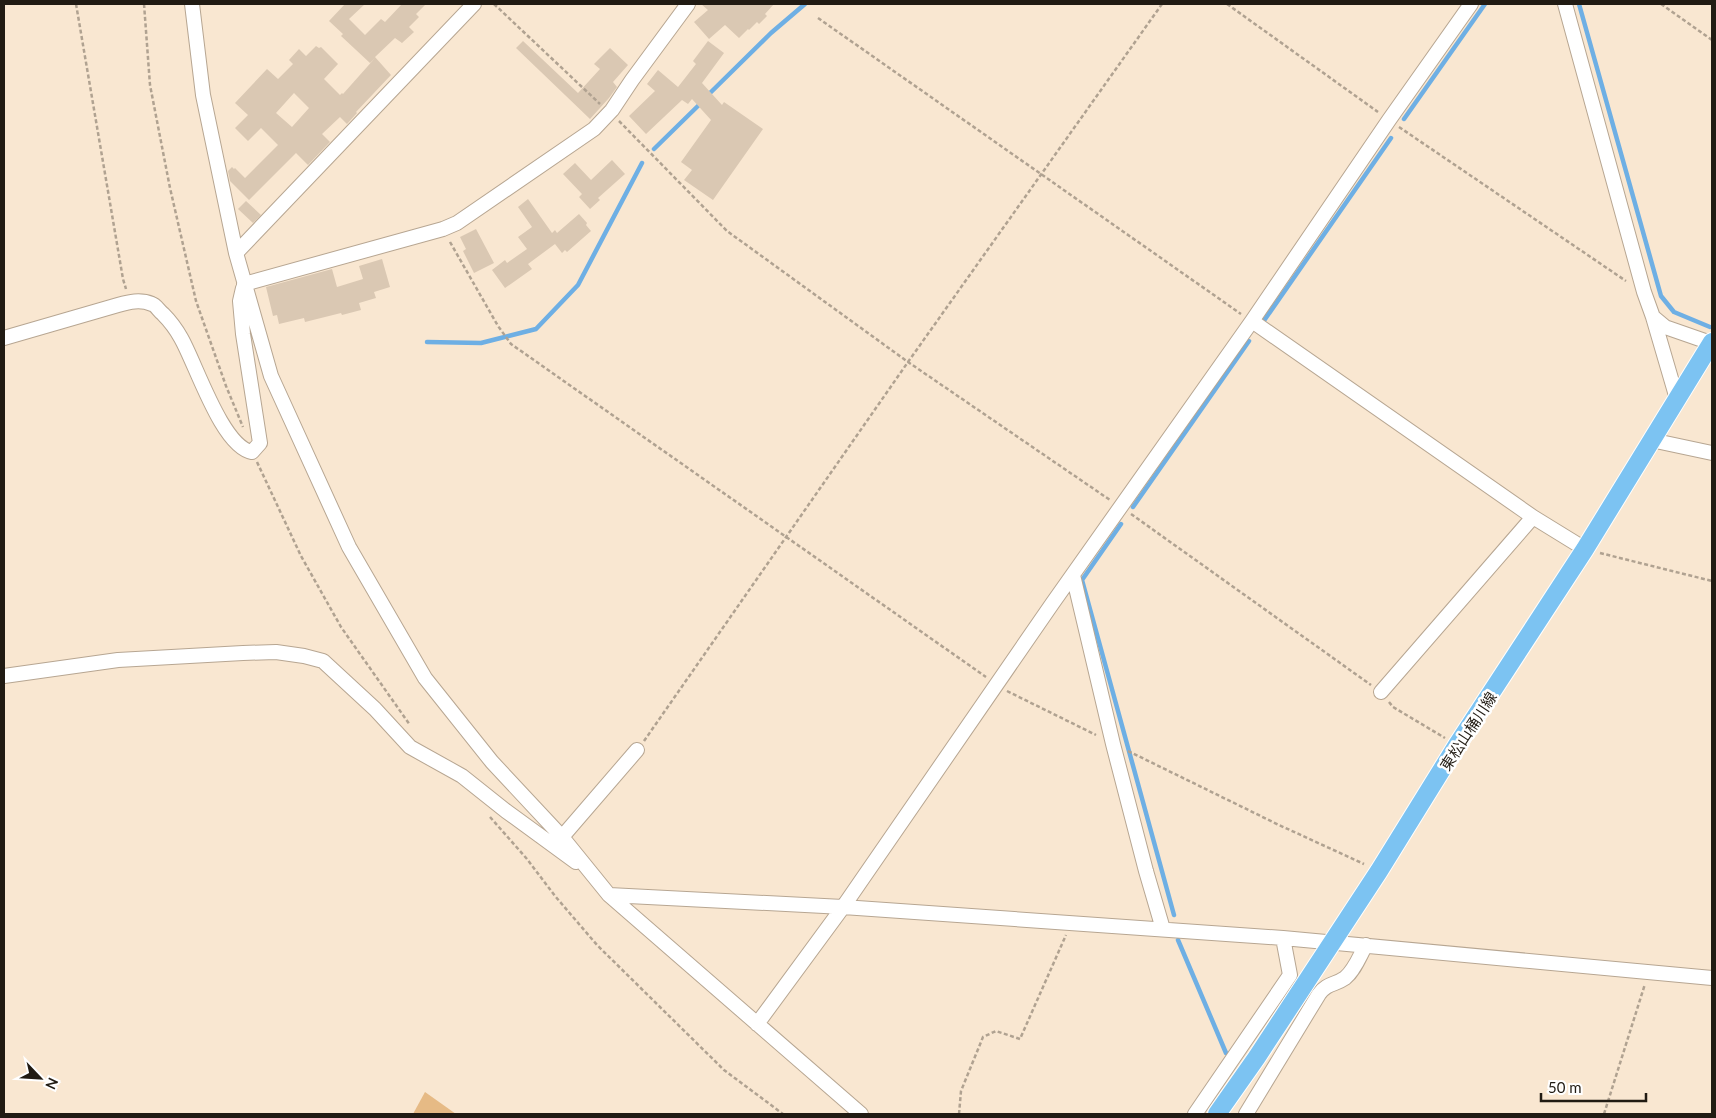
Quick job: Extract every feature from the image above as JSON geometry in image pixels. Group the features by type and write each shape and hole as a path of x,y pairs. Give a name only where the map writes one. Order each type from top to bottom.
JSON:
{"main road":[{"name":"東松山桶川線","path":"1217,1114 1257,1057 1379,871 1585,549 1712,343"}],"street":[{"path":"192,4 202,96 236,253 272,376 349,547 425,678 492,762 562,837 609,895 861,1114"},
{"path":"236,253 474,4"},
{"path":"244,284 443,229 457,223 594,128 610,113 688,4"},
{"path":"757,1024 843,907 996,685 1252,321 1389,120 1472,4"},
{"path":"1565,4 1644,292 1677,399"},
{"path":"4,338 137,301 153,304 169,320 182,338 217,414 240,447 252,452 260,443 243,334 240,301 244,284"},
{"path":"1652,317 1665,327 1712,343"},
{"path":"1252,321 1533,517 1585,549"},
{"path":"1651,440 1712,453"},
{"path":"1381,692 1533,517"},
{"path":"1073,575 1113,744 1163,929"},
{"path":"4,676 118,660 276,652 323,661 375,710 410,747 462,776 592,874"},
{"path":"562,837 637,750"},
{"path":"609,895 843,907 1366,944 1712,978"},
{"path":"1195,1114 1290,975 1283,938"},
{"path":"1246,1114 1319,994 1328,984 1344,979 1349,974 1366,944"}],"path":[{"path":"76,4 123,279 127,291 137,301"},
{"path":"144,4 150,85 170,188 196,301 226,386 252,452 301,556 341,627 413,729"},
{"path":"494,4 610,113 727,231 908,362 1121,507 1381,692 1393,707 1458,745"},
{"path":"637,750 908,362 1162,4"},
{"path":"1227,4 1389,120 1644,292"},
{"path":"1661,4 1712,40"},
{"path":"818,18 1252,321"},
{"path":"443,229 498,326 511,344 996,685 1279,825 1379,871"},
{"path":"1585,549 1712,580"},
{"path":"489,815 597,945 724,1070 783,1114"},
{"path":"958,1114 962,1091 983,1037 996,1031 1020,1039 1072,922"},
{"path":"1604,1114 1649,972"}],"shaded area":[{"path":"425,1092 456,1114 413,1114"}],"building":[{"path":"345,4 365,4 349,19 365,35 381,19 385,22 402,4 426,4 416,14 419,17 409,27 414,32 402,43 395,38 375,57 391,75 357,113 347,124 340,117 322,134 330,142 308,165 296,153 249,200 230,181 228,171 232,167 235,168 245,178 278,145 261,128 248,141 235,128 248,115 235,103 267,69 278,79 293,64 289,60 299,49 306,56 316,46 321,47 338,64 324,79 340,95 375,58 370,63 341,36 343,34 329,21","holes":["294,93 309,108 292,127 276,113"]},
{"path":"701,4 774,4 765,14 767,16 759,24 757,22 739,38 725,25 709,39 694,22 708,10"},
{"path":"523,41 578,93 600,69 594,64 610,48 628,65 613,82 617,87 590,119 516,48"},
{"path":"708,41 724,53 702,83 722,105 724,102 763,129 713,200 684,180 692,170 681,162 711,120 692,99 688,104 682,100 646,134 629,116 655,91 647,84 658,70 678,87 696,64 693,61"},
{"path":"612,160 625,174 598,198 600,200 590,209 579,197 582,194 563,174 575,163 591,180"},
{"path":"528,199 552,233 555,230 557,233 579,214 591,231 567,252 565,250 562,253 555,244 528,264 532,269 505,288 492,270 505,260 507,263 527,249 518,237 532,227 518,207"},
{"path":"246,201 261,215 253,223 238,209"},
{"path":"476,229 494,263 474,273 463,251 466,249 460,237"},
{"path":"382,259 390,287 374,292 376,298 359,303 361,310 305,322 304,318 279,324 277,315 273,316 266,287 332,269 337,287 363,279 359,266"}],"waterway":[{"path":"708,95 771,33 805,4"},
{"path":"1404,119 1485,4"},
{"path":"1579,4 1661,296 1674,312 1710,327"},
{"path":"654,149 701,103"},
{"path":"1263,322 1391,138"},
{"path":"427,342 481,343 536,329 578,285 642,163"},
{"path":"1133,507 1249,341"},
{"path":"1121,524 1082,580 1174,915"},
{"path":"1178,940 1226,1053"}]}
